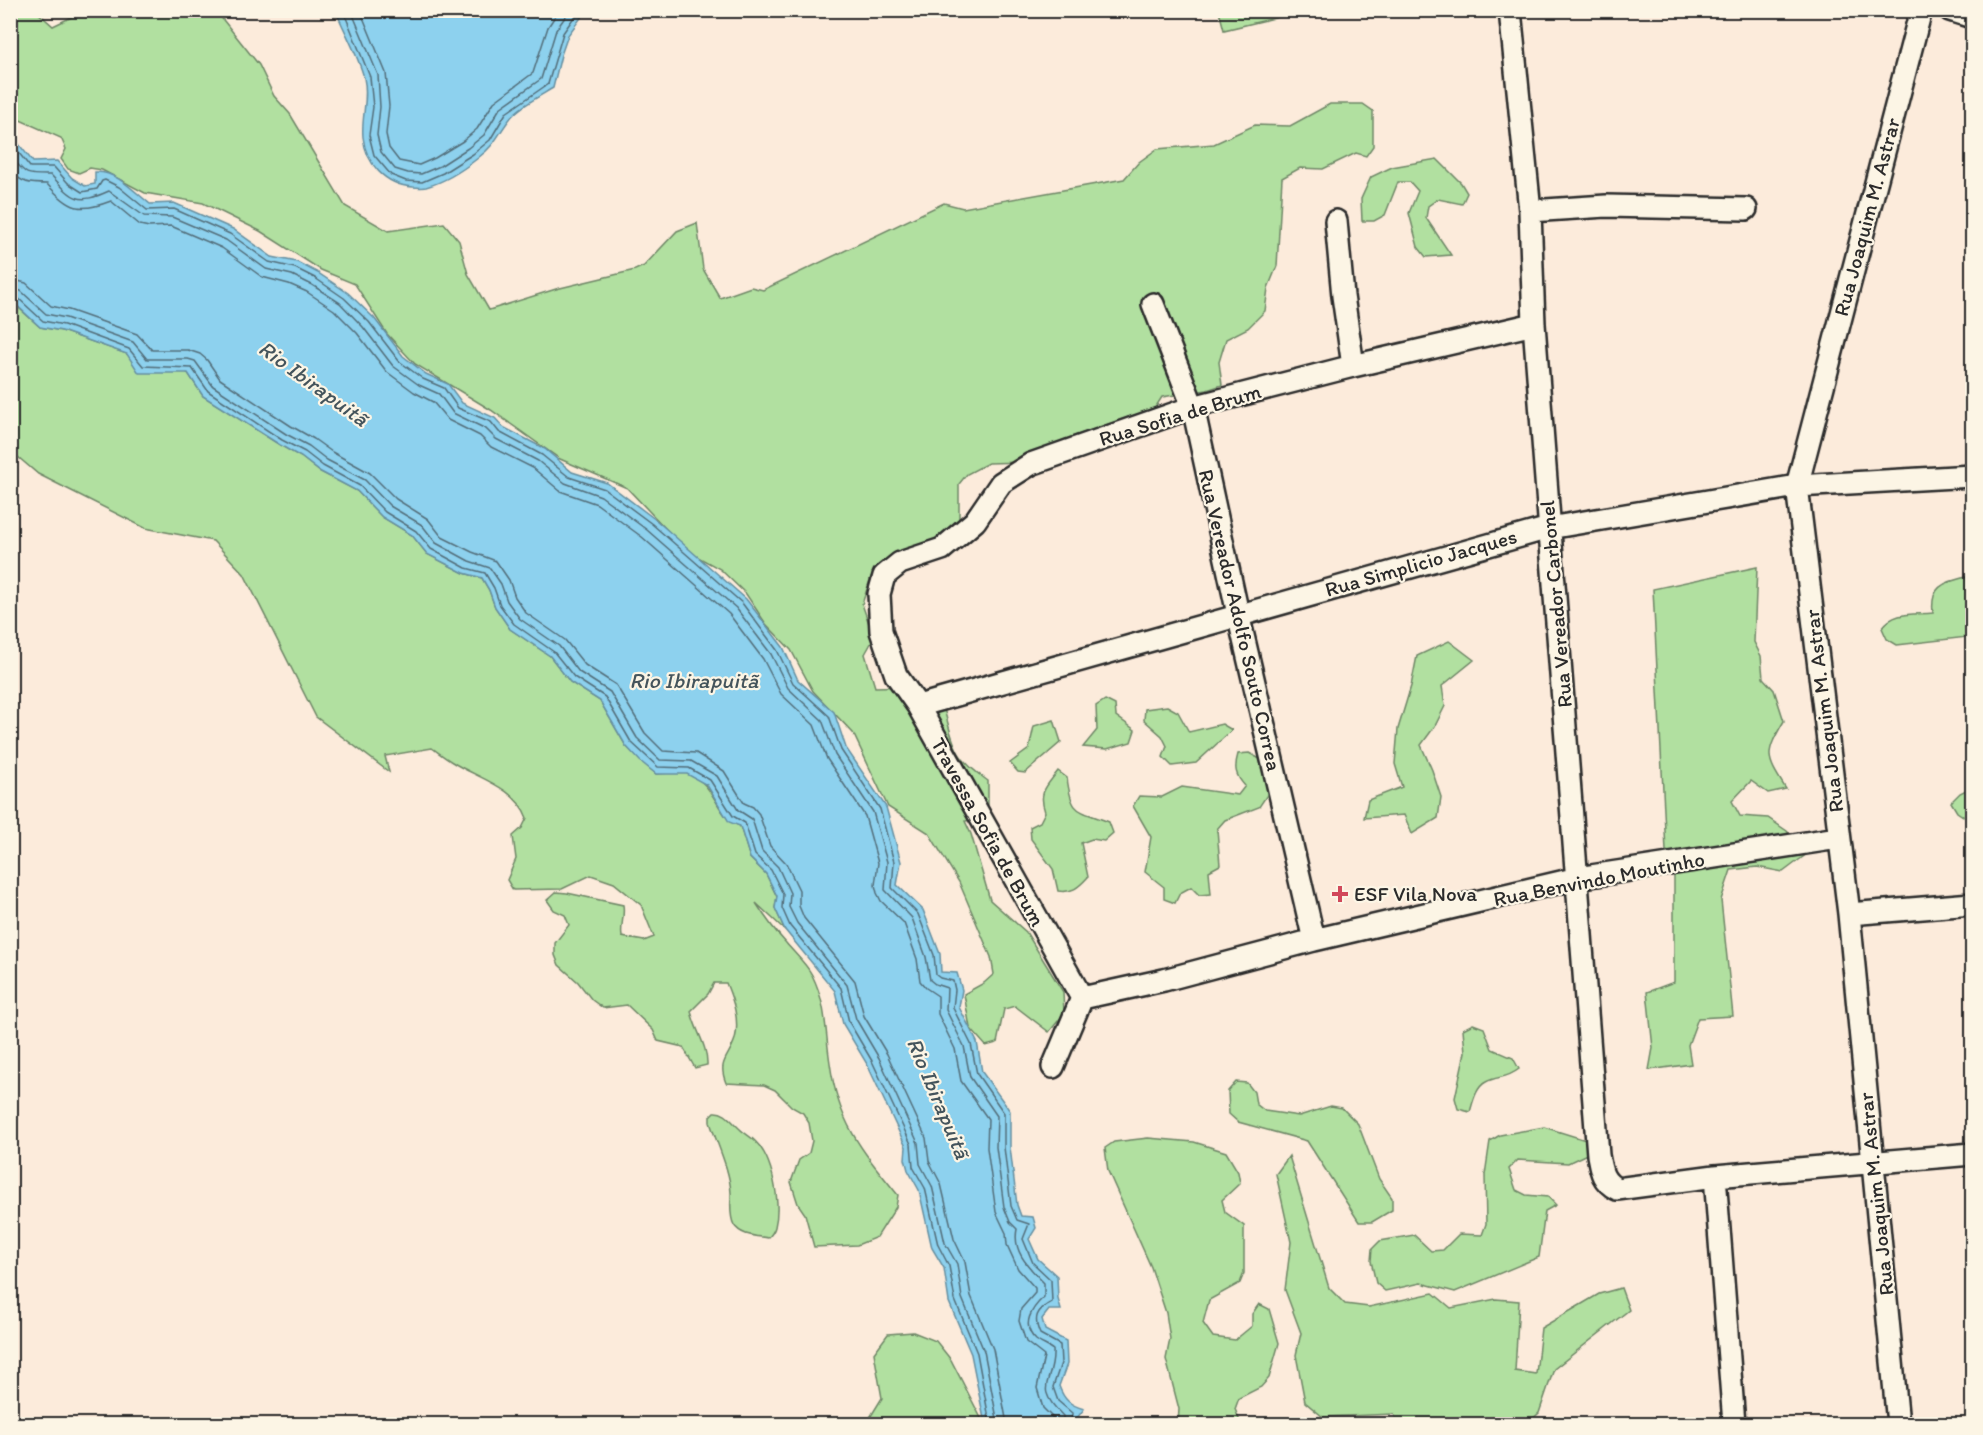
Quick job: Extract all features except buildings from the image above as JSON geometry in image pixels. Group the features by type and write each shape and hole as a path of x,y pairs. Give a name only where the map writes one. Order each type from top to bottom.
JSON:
{"street":[{"name":"Rua Vereador Carbonel","path":"1510,10 1530,211 1534,324 1598,1155 1602,1176 1617,1190 1715,1176"},
{"name":"Rua Joaquim M. Astrar","path":"1898,1425 1849,914 1797,486 1921,10"},
{"path":"1950,10 1972,17"},
{"path":"1530,211 1606,206 1746,209"},
{"path":"1336,221 1353,366"},
{"name":"Rua Vereador Adolfo Souto Correa","path":"1153,304 1193,407 1238,614 1314,940"},
{"name":"Rua Sofia de Brum","path":"879,594 884,576 900,563 942,549 975,521 1001,483 1031,464 1193,407 1353,366 1534,324"},
{"name":"Rua Simplicio Jacques","path":"918,706 1549,528 1797,486 1972,476"},
{"name":"Travessa Sofia de Brum","path":"879,594 881,632 896,675 918,706 1082,998"},
{"name":"Rua Benvindo Moutinho","path":"1082,998 1164,980 1314,940 1578,878 1838,838"},
{"path":"1849,914 1972,904"},
{"path":"1053,1067 1082,998"},
{"path":"1734,1425 1715,1176 1972,1154"}],"green space":[{"path":"1219,10 1305,11 1224,30"},
{"path":"11,11 36,11 53,26 84,11 104,11 111,17 133,17 134,11 216,11 259,65 274,96 290,114 345,206 388,231 444,223 459,241 468,274 489,310 556,289 635,270 644,266 677,231 697,223 703,269 720,298 751,287 763,290 944,203 963,208 1124,179 1139,162 1157,149 1214,144 1255,125 1290,126 1330,104 1363,104 1373,111 1373,146 1366,156 1356,153 1323,169 1300,168 1282,178 1277,266 1268,288 1265,311 1248,328 1226,339 1219,362 1222,385 1207,390 1162,397 1155,408 1063,440 1024,462 988,463 967,474 959,484 959,519 953,530 934,544 888,559 871,577 862,604 874,638 865,654 875,687 912,686 913,698 944,709 957,751 968,765 988,781 988,805 977,809 973,820 965,821 990,900 1026,932 1063,992 1064,1014 1049,1032 1015,1006 1004,1009 997,1043 986,1046 970,1028 964,994 984,983 994,974 991,957 959,882 929,833 888,807 853,733 813,691 791,650 766,624 746,594 720,569 687,551 627,488 560,459 491,410 415,364 387,334 355,284 321,270 260,231 203,203 145,193 102,170 90,168 79,173 68,169 61,159 66,149 61,138 11,116"},
{"path":"1437,159 1461,183 1467,193 1462,204 1438,199 1428,206 1426,218 1451,255 1426,257 1418,247 1409,213 1418,191 1410,182 1398,182 1385,215 1374,221 1362,221 1361,199 1371,177 1392,167"},
{"path":"10,300 40,327 62,331 188,373 203,396 301,457 319,471 357,491 382,517 412,535 427,554 464,573 482,578 495,607 510,629 550,656 570,682 600,701 626,746 656,774 685,773 698,779 705,786 725,816 740,826 750,858 766,874 777,897 775,908 785,930 756,903 812,975 823,1008 830,1063 839,1103 863,1150 898,1195 896,1207 877,1237 857,1245 814,1247 805,1214 798,1204 791,1182 799,1160 809,1153 812,1141 809,1123 803,1113 792,1107 775,1090 764,1085 726,1083 723,1064 733,1045 737,1025 726,983 714,983 708,994 691,1011 707,1058 707,1065 695,1068 683,1047 658,1041 653,1030 627,1005 603,1008 592,1000 578,982 559,965 555,955 555,943 569,925 565,915 554,910 547,900 556,892 623,905 622,937 644,941 654,937 641,905 614,883 591,875 562,889 513,890 507,880 516,859 513,836 522,828 527,818 522,807 514,798 495,784 462,768 432,748 385,756 389,772 316,717 244,574 213,541 145,528 38,474 11,451"},
{"path":"1757,567 1754,642 1761,656 1763,678 1774,690 1784,721 1773,741 1770,756 1774,770 1786,789 1768,793 1751,781 1732,801 1740,816 1768,818 1787,831 1807,854 1783,872 1757,867 1731,870 1721,900 1733,1016 1698,1018 1688,1045 1691,1064 1649,1070 1653,1048 1647,992 1674,982 1674,853 1666,851 1653,589"},
{"path":"1966,577 1972,594 1972,675 1967,637 1897,645 1887,639 1882,628 1892,619 1904,615 1933,613 1936,591 1951,581"},
{"path":"1449,641 1474,660 1442,686 1445,706 1435,726 1421,745 1441,797 1438,818 1412,834 1404,815 1364,818 1368,800 1402,787 1395,764 1398,729 1417,656"},
{"path":"1105,700 1115,705 1116,716 1135,730 1131,742 1107,749 1083,747 1097,730 1096,706"},
{"path":"1167,706 1178,712 1189,732 1222,724 1232,730 1196,763 1172,766 1163,757 1167,746 1162,736 1144,720 1145,709"},
{"path":"1054,720 1061,742 1025,773 1018,772 1010,763 1029,749 1034,726"},
{"path":"1249,753 1269,764 1273,786 1259,807 1225,820 1217,829 1220,865 1209,871 1211,894 1199,895 1191,887 1180,893 1175,903 1164,899 1164,887 1145,872 1151,837 1133,806 1139,796 1162,797 1182,787 1238,795 1245,786 1236,771 1238,754"},
{"path":"1058,771 1067,778 1074,805 1083,812 1109,822 1113,833 1104,841 1092,839 1081,843 1088,877 1078,887 1067,891 1058,891 1053,869 1031,839 1030,827 1040,822 1045,812 1042,799 1044,790"},
{"path":"1972,787 1972,822 1957,812 1951,802 1960,793"},
{"path":"1473,1024 1484,1028 1492,1049 1513,1058 1519,1069 1510,1075 1483,1084 1475,1095 1470,1112 1458,1109 1455,1098 1465,1052 1463,1029"},
{"path":"1236,1082 1247,1083 1254,1092 1256,1104 1265,1111 1299,1116 1331,1106 1342,1108 1358,1124 1379,1179 1392,1198 1392,1210 1372,1222 1359,1222 1307,1141 1238,1122 1229,1114 1228,1091"},
{"path":"714,1112 725,1115 753,1140 767,1158 774,1181 777,1206 775,1227 768,1238 745,1233 737,1229 732,1221 728,1175 710,1122 710,1116"},
{"path":"1544,1127 1589,1141 1589,1153 1568,1163 1518,1160 1509,1169 1516,1190 1526,1195 1548,1197 1556,1205 1545,1211 1539,1257 1455,1292 1421,1283 1385,1291 1376,1283 1371,1261 1372,1249 1380,1241 1414,1235 1431,1251 1443,1250 1459,1234 1482,1235 1486,1224 1485,1175 1490,1141 1500,1135"},
{"path":"1148,1138 1194,1142 1226,1152 1238,1172 1240,1183 1222,1200 1225,1212 1244,1226 1244,1273 1240,1283 1209,1300 1203,1323 1213,1337 1235,1340 1252,1326 1252,1314 1259,1304 1269,1309 1279,1343 1269,1378 1261,1387 1239,1398 1235,1409 1241,1424 1178,1424 1179,1409 1166,1359 1170,1339 1166,1313 1151,1267 1108,1171 1105,1148 1114,1142"},
{"path":"1289,1156 1329,1288 1345,1304 1369,1307 1433,1293 1451,1308 1496,1299 1519,1301 1515,1371 1536,1374 1541,1328 1599,1294 1621,1288 1629,1310 1554,1369 1539,1413 1527,1424 1398,1424 1394,1414 1323,1417 1305,1402 1296,1355 1301,1333 1285,1290 1291,1242 1276,1174"},
{"path":"913,1332 936,1341 951,1360 984,1424 866,1424 882,1398 874,1353 888,1334"}],"water":[{"path":"336,11 586,11 568,35 553,88 517,111 488,149 460,171 433,185 413,187 394,182 386,177 368,156 363,137 366,93 364,78"},
{"name":"Rio Ibirapuitã","path":"11,139 18,143 33,162 57,161 72,178 85,186 95,184 95,172 110,174 150,204 174,203 233,229 272,257 297,262 318,273 348,293 374,318 403,356 426,374 448,384 462,403 495,418 503,427 545,449 572,472 607,483 656,520 746,599 783,647 798,680 834,712 846,748 886,807 901,862 897,885 923,910 940,954 941,972 957,973 962,990 959,1007 977,1042 982,1072 1010,1111 1010,1147 1017,1205 1021,1216 1033,1217 1036,1228 1029,1239 1038,1259 1057,1276 1061,1310 1049,1310 1042,1319 1045,1330 1066,1341 1067,1364 1059,1386 1068,1401 1084,1409 1077,1418 1076,1424 985,1424 971,1354 949,1302 944,1268 932,1248 919,1190 905,1159 906,1147 867,1064 843,1024 835,991 785,930 775,908 777,896 766,874 750,858 740,826 729,822 707,785 687,774 656,774 626,746 600,701 570,682 550,656 510,629 495,607 482,578 464,573 427,554 412,535 382,517 357,491 319,471 301,457 203,396 188,373 139,373 127,354 62,331 40,327 11,300"}],"place":[{"name":"ESF Vila Nova","path":"1340,894"}]}
